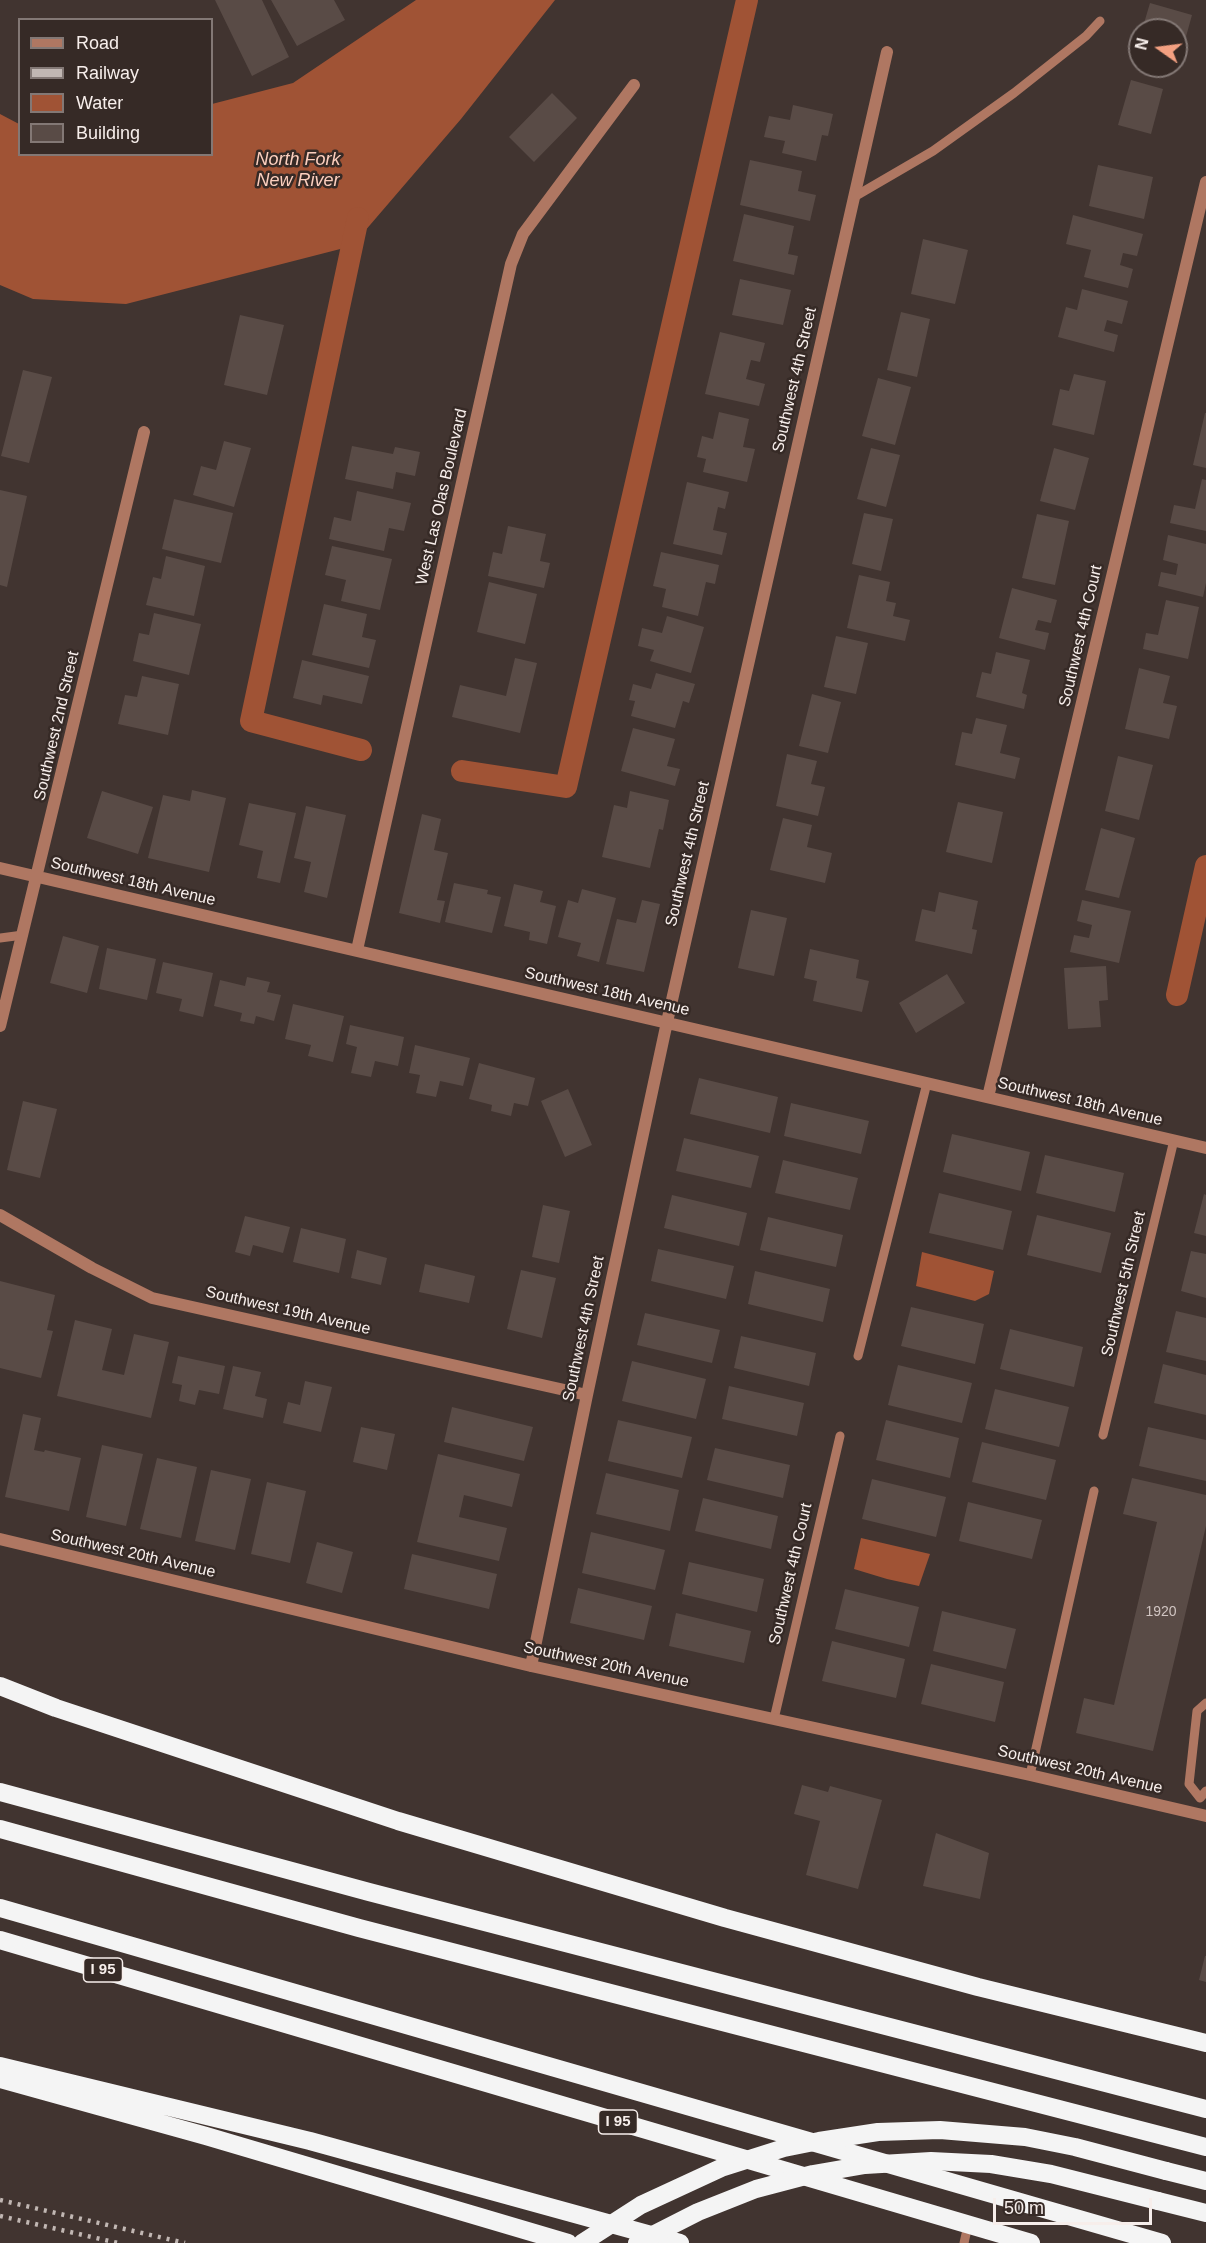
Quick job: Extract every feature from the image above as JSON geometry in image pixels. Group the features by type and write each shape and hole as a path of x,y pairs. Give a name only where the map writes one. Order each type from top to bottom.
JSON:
{"highway":[{"path":"0,1686 56,1708 248,1773 399,1821 725,1918 978,1987 1206,2043"},
{"path":"0,1792 369,1893 1206,2109"},
{"path":"0,1829 359,1928 1206,2147"},
{"path":"0,1908 1162,2243"},
{"name":"I 95","path":"0,1940 1031,2243"},
{"path":"0,2066 321,2144 680,2243"},
{"path":"0,2079 227,2142 568,2243"},
{"path":"582,2243 641,2205 721,2168 784,2148 878,2132 940,2130 1025,2137 1206,2181"},
{"path":"637,2243 698,2212 738,2195 792,2179 865,2165 931,2161 991,2164 1051,2174 1206,2213"}],"street":[{"name":"Southwest 4th Street","path":"531,1666 586,1395 667,1023 887,52"},
{"name":"West Las Olas Boulevard","path":"357,950 511,264 523,234 634,85"},
{"name":"Southwest 4th Court","path":"988,1097 1206,182"},
{"name":"Southwest 2nd Street","path":"0,1026 144,432"},
{"name":"Southwest 18th Avenue","path":"0,868 1206,1148"},
{"name":"Southwest 19th Avenue","path":"0,1215 92,1268 152,1298 586,1395"},
{"name":"Southwest 20th Avenue","path":"0,1539 531,1666 1030,1775 1206,1816"}],"lane":[{"path":"854,197 933,151 1014,93 1086,36 1100,21"},
{"path":"0,938 23,935"},
{"path":"858,1356 927,1083"},
{"name":"Southwest 5th Street","path":"1103,1435 1174,1140"},
{"name":"Southwest 4th Court","path":"774,1719 840,1436"},
{"path":"1030,1775 1094,1491"},
{"path":"1193,1813 1203,1795 1189,1784 1197,1711 1206,1703"},
{"path":"964,2243 968,2225"}],"water":[{"name":"North Fork New River","path":"416,0 555,0 461,119 352,246 126,304 33,299 0,285 0,114 18,123 18,156 213,156 213,104 293,83"},
{"path":"922,1252 994,1271 989,1294 975,1301 916,1286"},
{"path":"861,1538 930,1554 919,1586 854,1569"}],"building":[{"path":"215,0 262,0 289,57 252,76"},
{"path":"271,0 334,0 345,20 297,46"},
{"path":"1150,3 1192,15 1188,29 1188,18 1146,18"},
{"path":"1131,80 1163,89 1151,134 1118,125"},
{"path":"552,93 577,118 534,162 509,137"},
{"path":"793,105 833,114 828,136 822,135 816,161 782,153 785,141 764,137 769,116 790,120"},
{"path":"750,160 802,171 798,191 816,195 810,221 740,205"},
{"path":"1098,165 1153,177 1144,219 1089,206"},
{"path":"744,214 794,226 788,254 798,256 794,275 733,261"},
{"path":"1073,215 1143,234 1137,256 1123,253 1120,265 1133,269 1128,288 1084,277 1091,250 1066,244"},
{"path":"923,239 968,250 955,304 911,294"},
{"path":"740,279 791,290 783,325 732,315"},
{"path":"1082,289 1128,301 1122,324 1107,320 1104,331 1118,335 1114,352 1058,337 1066,307 1077,310"},
{"path":"901,312 930,319 917,377 887,370"},
{"path":"240,315 284,325 267,395 224,385"},
{"path":"720,332 765,343 760,362 751,360 746,379 765,384 759,406 705,394"},
{"path":"23,370 52,377 29,463 1,456"},
{"path":"1074,374 1106,381 1094,435 1052,425 1060,389 1069,391"},
{"path":"878,378 911,387 895,445 862,436"},
{"path":"719,412 749,419 743,447 755,449 747,482 703,472 706,459 697,457 702,436 713,439"},
{"path":"1206,413 1206,468 1193,465"},
{"path":"224,441 251,448 234,507 193,495 201,466 216,470"},
{"path":"352,446 393,454 395,447 420,452 415,476 396,472 393,489 345,479"},
{"path":"871,448 900,455 886,507 857,499"},
{"path":"1054,448 1089,458 1075,510 1040,501"},
{"path":"1202,479 1206,480 1206,531 1170,523 1174,505 1195,509"},
{"path":"687,482 729,492 725,509 718,507 713,530 727,533 722,555 673,544"},
{"path":"0,490 27,496 7,587 0,585"},
{"path":"357,491 411,503 404,531 389,528 384,551 329,539 334,517 351,521"},
{"path":"174,499 233,513 221,563 162,549"},
{"path":"864,513 893,519 881,571 852,564"},
{"path":"1037,514 1069,521 1055,585 1022,578"},
{"path":"508,526 546,534 540,561 550,563 544,588 488,576 493,552 502,554"},
{"path":"1168,535 1206,544 1206,583 1203,597 1158,586 1161,572 1176,575 1178,564 1163,560"},
{"path":"332,546 392,559 380,610 341,601 346,580 325,575"},
{"path":"661,552 719,565 715,584 706,582 698,616 662,607 666,589 653,586"},
{"path":"166,556 205,566 194,616 146,605 153,577 161,579"},
{"path":"859,575 890,582 886,601 896,603 893,616 910,620 905,641 847,628"},
{"path":"489,582 537,594 525,644 477,632"},
{"path":"1012,588 1057,600 1051,623 1038,620 1035,630 1049,633 1045,650 999,638"},
{"path":"1166,600 1199,607 1188,659 1143,649 1146,633 1158,635"},
{"path":"324,604 367,614 362,637 376,640 369,668 312,655"},
{"path":"154,613 201,624 189,675 133,661 139,633 149,635"},
{"path":"667,616 704,627 691,673 650,661 654,650 638,646 642,628 662,633"},
{"path":"836,636 868,643 856,694 824,687"},
{"path":"996,652 1030,660 1022,693 1027,695 1024,709 976,697 982,672 991,674"},
{"path":"515,658 537,663 520,733 452,717 460,685 506,696"},
{"path":"302,660 369,676 362,704 323,695 321,705 293,698"},
{"path":"1139,668 1170,676 1163,703 1177,706 1169,739 1125,729"},
{"path":"656,673 695,684 689,703 683,701 675,728 631,716 635,701 629,700 633,684 651,689"},
{"path":"142,676 179,684 168,735 118,724 125,695 137,697"},
{"path":"812,694 841,702 828,753 799,746"},
{"path":"976,718 1007,725 1000,753 1020,758 1015,779 955,765 962,732 972,734"},
{"path":"633,728 675,739 667,766 680,769 675,786 621,771"},
{"path":"787,754 817,761 811,784 825,787 818,816 776,806"},
{"path":"1118,756 1153,765 1139,820 1105,811"},
{"path":"192,790 226,798 209,872 148,858 163,795 190,801"},
{"path":"102,791 153,807 138,854 87,838"},
{"path":"630,791 669,800 663,830 659,829 650,868 602,857 614,805 627,808"},
{"path":"958,802 1003,812 992,863 946,852"},
{"path":"249,803 296,813 280,883 257,878 263,851 239,845"},
{"path":"306,806 346,815 327,898 304,892 311,862 294,858"},
{"path":"422,814 441,819 434,850 448,853 437,900 445,901 440,923 399,913"},
{"path":"783,818 812,825 807,847 832,853 825,883 770,870"},
{"path":"1101,828 1135,838 1119,898 1085,890"},
{"path":"454,883 488,890 487,894 501,897 492,933 445,922"},
{"path":"514,884 543,891 540,902 556,906 547,944 529,940 530,932 504,926"},
{"path":"582,889 616,898 599,962 577,956 581,943 558,937 568,900 578,903"},
{"path":"939,892 978,901 972,929 977,930 972,954 915,941 922,909 935,912"},
{"path":"642,900 660,904 644,972 606,964 617,919 636,923"},
{"path":"1082,900 1131,911 1119,963 1070,952 1074,935 1089,938 1092,925 1077,921"},
{"path":"751,910 787,918 774,976 738,968"},
{"path":"63,936 99,946 87,993 50,983"},
{"path":"107,948 156,959 147,1000 99,989"},
{"path":"810,949 859,960 856,978 869,981 862,1012 813,1001 817,981 804,978"},
{"path":"163,962 213,973 203,1017 179,1011 182,999 156,993"},
{"path":"1106,966 1108,1000 1099,1001 1101,1027 1068,1029 1064,968"},
{"path":"947,974 965,1003 916,1033 899,1003"},
{"path":"247,977 270,982 267,992 281,995 274,1021 256,1016 254,1024 240,1021 242,1013 214,1006 220,980 245,986"},
{"path":"293,1004 344,1016 333,1062 308,1056 311,1045 285,1039"},
{"path":"350,1025 404,1037 398,1066 375,1061 371,1077 351,1073 357,1047 346,1044"},
{"path":"415,1045 470,1058 463,1086 440,1081 436,1097 416,1093 420,1075 409,1073"},
{"path":"479,1063 535,1078 528,1106 514,1103 511,1116 491,1111 492,1105 469,1099"},
{"path":"699,1078 778,1097 770,1133 690,1114"},
{"path":"568,1089 592,1145 565,1157 541,1101"},
{"path":"23,1101 57,1109 40,1178 7,1170"},
{"path":"791,1103 869,1121 861,1154 784,1136"},
{"path":"952,1134 1030,1152 1021,1191 943,1172"},
{"path":"684,1138 759,1156 751,1188 676,1171"},
{"path":"1045,1155 1124,1173 1115,1212 1036,1193"},
{"path":"783,1160 858,1178 850,1210 775,1193"},
{"path":"939,1193 1012,1211 1003,1250 929,1233"},
{"path":"1204,1194 1206,1195 1206,1236 1194,1233"},
{"path":"672,1195 747,1213 739,1246 664,1228"},
{"path":"543,1205 570,1211 559,1263 532,1257"},
{"path":"1037,1215 1111,1233 1101,1273 1027,1255"},
{"path":"245,1216 290,1227 283,1253 253,1245 250,1256 235,1252"},
{"path":"768,1217 843,1235 836,1267 760,1250"},
{"path":"301,1228 346,1239 339,1273 293,1262"},
{"path":"658,1249 734,1266 726,1299 651,1281"},
{"path":"357,1250 387,1258 381,1285 351,1278"},
{"path":"1191,1251 1206,1254 1206,1298 1181,1291"},
{"path":"425,1264 475,1276 469,1303 419,1292"},
{"path":"521,1270 556,1278 542,1338 507,1329"},
{"path":"755,1271 830,1289 823,1322 748,1304"},
{"path":"0,1281 55,1295 47,1330 53,1331 41,1378 0,1368"},
{"path":"911,1307 984,1324 975,1364 901,1346"},
{"path":"1176,1311 1206,1318 1206,1361 1166,1352"},
{"path":"645,1313 720,1330 712,1363 637,1345"},
{"path":"75,1320 112,1329 102,1370 124,1375 134,1334 169,1342 151,1418 57,1396"},
{"path":"1010,1329 1083,1347 1074,1387 1000,1369"},
{"path":"741,1336 816,1353 809,1386 734,1368"},
{"path":"178,1356 225,1366 219,1394 199,1390 195,1405 179,1401 182,1385 172,1383"},
{"path":"632,1361 706,1379 696,1419 622,1401"},
{"path":"1163,1364 1206,1375 1206,1415 1154,1403"},
{"path":"898,1365 972,1383 962,1423 888,1405"},
{"path":"233,1366 261,1372 255,1396 267,1399 263,1418 223,1409"},
{"path":"305,1381 332,1387 321,1432 283,1423 288,1402 300,1405"},
{"path":"729,1386 804,1403 797,1436 722,1419"},
{"path":"995,1389 1069,1407 1059,1447 985,1429"},
{"path":"452,1407 533,1427 524,1461 444,1442"},
{"path":"23,1414 41,1418 34,1450 44,1452 45,1450 81,1458 69,1511 5,1497"},
{"path":"618,1420 692,1437 682,1478 608,1461"},
{"path":"886,1420 959,1438 950,1478 876,1460"},
{"path":"361,1427 395,1434 387,1470 353,1462"},
{"path":"1148,1427 1206,1440 1206,1481 1139,1466"},
{"path":"982,1442 1056,1460 1046,1500 972,1482"},
{"path":"102,1445 143,1454 126,1526 86,1517"},
{"path":"715,1448 790,1465 783,1498 707,1480"},
{"path":"438,1454 520,1474 512,1507 464,1495 459,1517 507,1528 499,1561 417,1542"},
{"path":"157,1458 197,1467 181,1538 140,1529"},
{"path":"211,1470 251,1479 235,1550 195,1541"},
{"path":"606,1473 679,1490 670,1531 596,1514"},
{"path":"1132,1478 1206,1495 1206,1526 1153,1751 1076,1733 1084,1698 1114,1705 1157,1522 1123,1514"},
{"path":"872,1479 946,1497 936,1537 862,1519"},
{"path":"267,1482 306,1491 290,1563 251,1554"},
{"path":"703,1498 778,1516 771,1549 695,1531"},
{"path":"968,1502 1042,1520 1032,1559 959,1541"},
{"path":"591,1532 665,1550 655,1590 582,1573"},
{"path":"317,1542 353,1552 342,1593 306,1583"},
{"path":"412,1554 497,1574 489,1609 404,1589"},
{"path":"689,1562 764,1579 757,1612 682,1594"},
{"path":"578,1588 652,1606 644,1640 570,1623"},
{"path":"845,1589 919,1607 909,1647 835,1629"},
{"path":"942,1611 1016,1629 1006,1669 933,1651"},
{"path":"676,1613 751,1631 744,1663 669,1646"},
{"path":"832,1641 905,1659 896,1698 822,1681"},
{"path":"931,1664 1004,1682 995,1722 921,1704"},
{"path":"802,1785 828,1792 830,1786 882,1800 858,1889 806,1875 820,1821 794,1814"},
{"path":"936,1833 989,1853 980,1899 923,1886"},
{"path":"1206,1956 1206,1982 1199,1980"}],"waterway":[{"path":"462,771 566,787 747,0"},
{"path":"358,218 251,721 361,750"},
{"path":"1177,995 1206,866"}],"railway":[{"path":"0,2200 185,2243"},
{"path":"0,2216 118,2243"}]}
